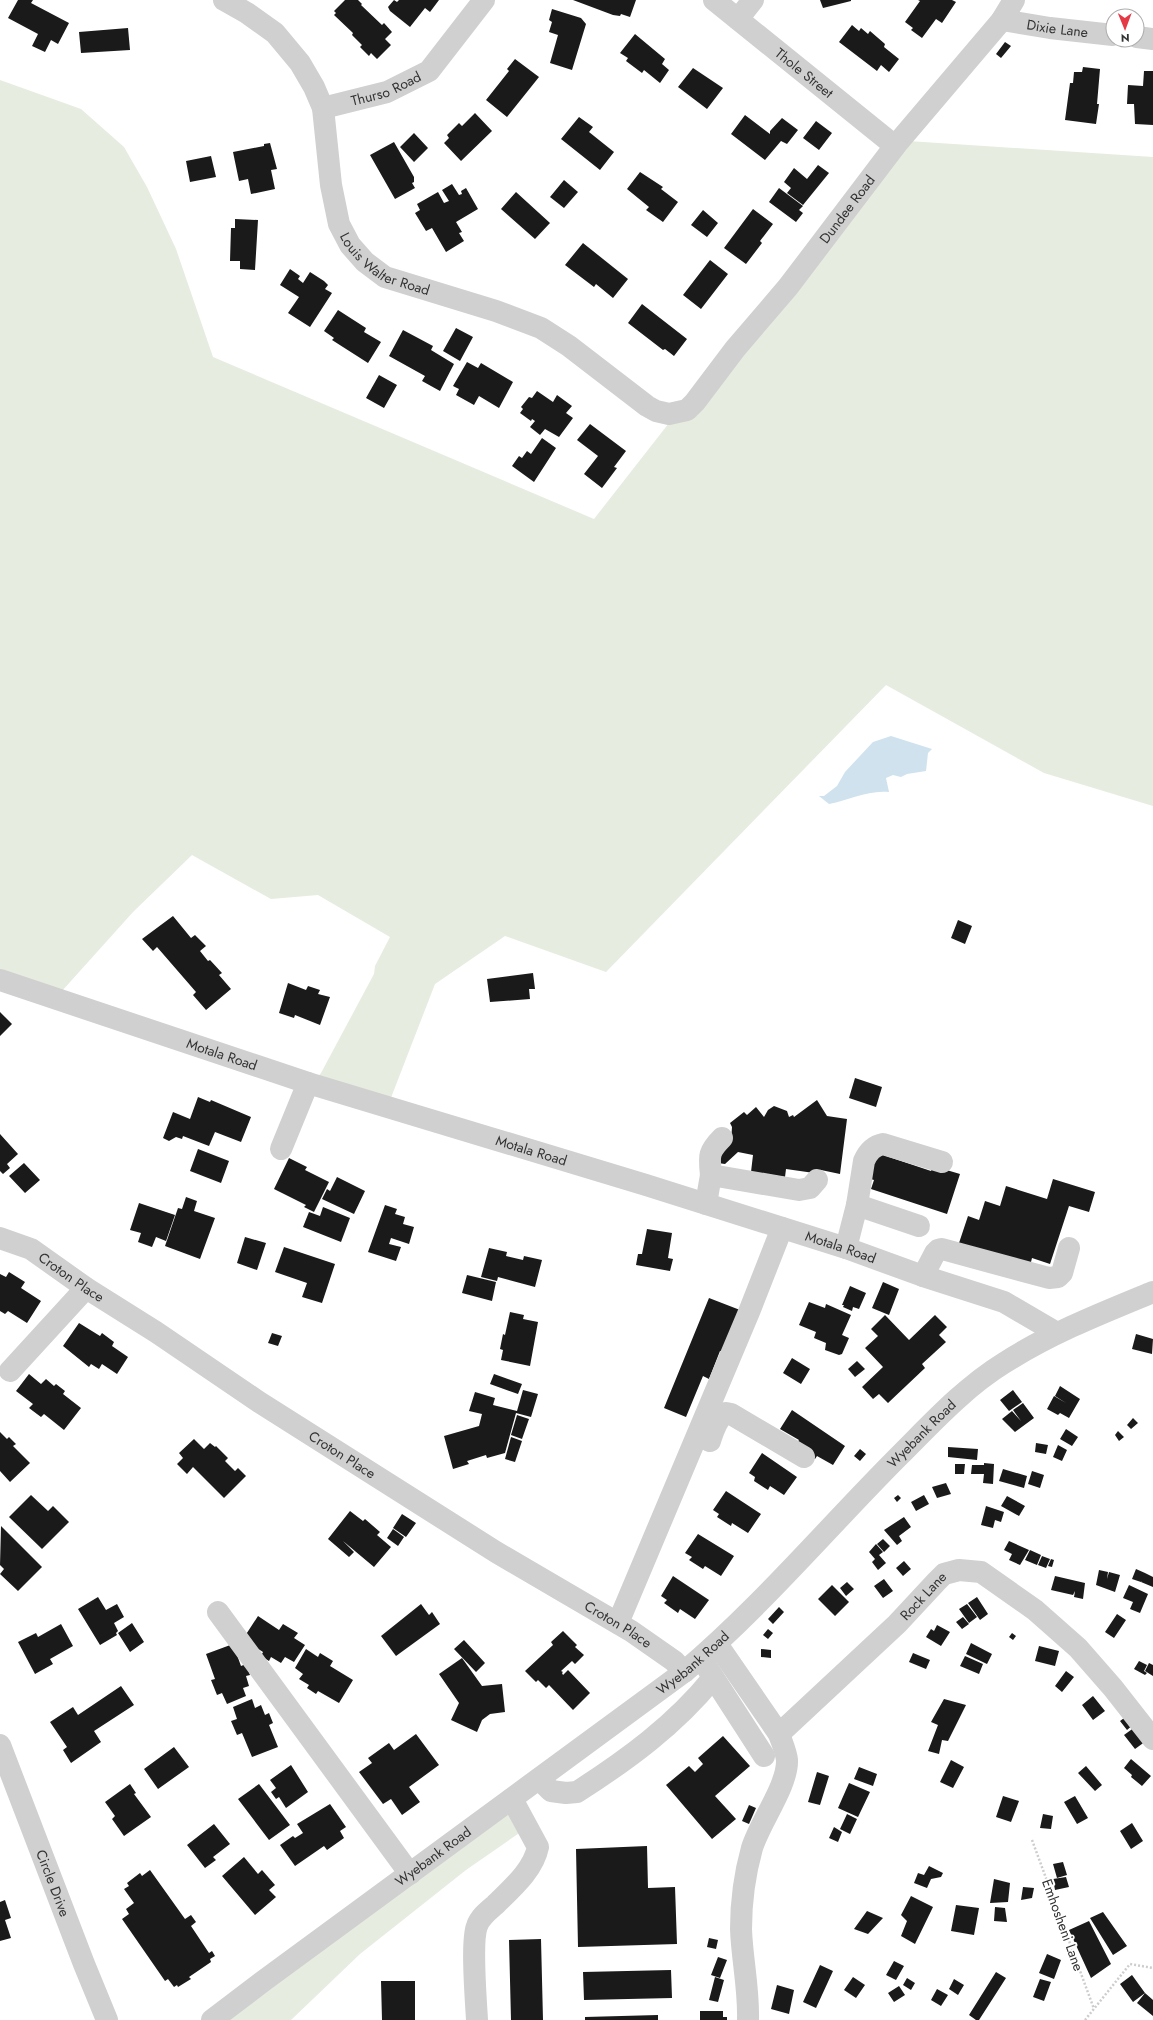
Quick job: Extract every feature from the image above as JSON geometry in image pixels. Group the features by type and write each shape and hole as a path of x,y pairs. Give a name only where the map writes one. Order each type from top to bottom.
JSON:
{"street":[{"name":"Louis Walter Road","path":"224,0 247,13 275,33 300,63 314,87 323,108 331,185 339,224 350,245 365,262 385,277 496,311 541,328 569,346 647,406 663,414 675,413"},
{"name":"Thurso Road","path":"323,108 387,92 430,71 484,0"},
{"name":"Thole Street","path":"714,0 895,146"},
{"path":"738,19 753,0"},
{"name":"Dundee Road","path":"675,413 687,410 695,402 735,350 788,287 895,146 1002,20 1014,0"},
{"name":"Dixie Lane","path":"1002,20 1050,28 1105,34"},
{"name":"Motala Road","path":"0,980 308,1083 846,1248 923,1276 1004,1302 1057,1333"},
{"path":"281,1149 308,1083"},
{"path":"706,1204 711,1175 709,1154 712,1148 722,1138"},
{"path":"846,1248 857,1204 864,1161 867,1155 877,1145 883,1144 942,1162"},
{"path":"711,1175 799,1190 810,1188 817,1180"},
{"path":"857,1204 919,1226"},
{"path":"624,1627 782,1228"},
{"name":"Croton Place","path":"0,1238 31,1249 86,1288 156,1332 259,1402 490,1548 624,1627 674,1661 684,1672"},
{"path":"923,1276 935,1253 942,1249 1049,1278 1054,1278 1062,1273 1069,1248"},
{"path":"10,1371 86,1288"},
{"name":"Wyebank Road","path":"212,2020 684,1672 709,1651 932,1422 967,1391 1003,1364 1057,1333 1153,1292"},
{"path":"624,1627 722,1415 726,1413 731,1414 804,1457"},
{"name":"Rock Lane","path":"779,1734 897,1624 936,1581 944,1574 959,1570 981,1572 1035,1610 1078,1648 1113,1688 1153,1739"},
{"path":"218,1612 410,1874"},
{"path":"709,1651 713,1678 764,1756"},
{"path":"709,1651 779,1734 787,1760 785,1775 752,1847 744,1893 741,1928 749,2004 748,2020"},
{"path":"539,1779 551,1791 566,1793 577,1792 646,1744 693,1702 713,1678"},
{"name":"Circle Drive","path":"0,1745 107,2020"},
{"path":"477,2020 475,1945 477,1926 487,1913 515,1886 530,1867 536,1856 538,1847 512,1798"}],"path":[{"name":"Emhosheni Lane","path":"1032,1840 1094,2009"},
{"path":"1085,2020 1130,1964 1153,1968"}],"shaded area":[{"path":"0,80 81,109 124,147 147,187 176,249 213,357 594,519 669,423 908,141 1153,157 1153,806 1044,773 886,685 606,972 505,936 435,984 387,1108 311,1086 321,1073 374,974 375,966 390,937 318,895 271,899 192,855 133,912 53,1001 0,982"},
{"path":"510,1799 528,1827 466,1870 360,1954 291,2020 212,2020"}],"water":[{"path":"891,736 932,749 928,753 926,771 907,774 901,777 893,775 886,778 889,792 873,792 829,804 819,796 824,796 837,786 845,772 873,742"}],"building":[{"path":"18,0 33,0 31,3 69,23 58,44 51,40 45,52 32,46 38,34 8,18"},
{"path":"345,0 358,0 362,4 361,5 382,25 384,23 392,32 385,39 391,45 377,59 371,53 369,56 360,47 362,45 352,35 353,33 334,15 336,13 334,11"},
{"path":"394,0 397,2 399,0 439,0 430,12 425,8 410,27 390,11 388,7"},
{"path":"573,0 636,0 630,17 621,14 620,16 613,15"},
{"path":"820,0 851,0 851,1 823,8"},
{"path":"918,0 952,0 956,2 942,23 936,19 922,38 911,30 913,28 905,22 920,1"},
{"path":"552,9 581,18 586,24 572,70 550,63 558,35 549,32 552,22 549,20"},
{"path":"852,25 859,31 861,28 868,34 870,31 885,44 884,47 899,59 889,72 881,65 877,71 839,42"},
{"path":"128,28 130,50 81,53 79,32"},
{"path":"635,34 665,59 662,64 669,70 660,83 644,70 642,73 626,61 628,58 620,53"},
{"path":"1005,42 1011,46 1001,58 996,54"},
{"path":"515,59 539,77 507,117 486,100 509,71 507,69"},
{"path":"1083,67 1100,69 1097,104 1099,104 1096,124 1065,120 1070,83 1073,83 1074,72 1082,72"},
{"path":"693,68 723,88 707,109 678,87"},
{"path":"1144,71 1153,71 1153,125 1135,124 1134,104 1127,104 1128,85 1143,86"},
{"path":"475,113 492,131 461,161 444,143 449,138 447,135 459,123 462,126"},
{"path":"745,115 770,134 770,131 782,118 798,130 787,144 781,141 765,160 731,134"},
{"path":"579,117 593,127 589,132 614,152 600,170 561,139"},
{"path":"816,121 832,133 819,150 803,138"},
{"path":"414,133 428,148 414,162 400,147"},
{"path":"394,142 414,177 414,182 412,183 415,188 395,199 370,155"},
{"path":"270,143 277,169 271,170 275,189 251,194 248,179 239,181 233,152 264,146 264,144"},
{"path":"211,156 216,177 190,182 186,161"},
{"path":"818,165 829,173 803,205 787,193 791,188 784,182 794,168 807,179"},
{"path":"640,172 663,187 661,189 678,202 663,222 646,210 649,207 627,189"},
{"path":"564,180 578,192 564,208 550,197"},
{"path":"452,184 459,195 462,194 461,191 466,188 478,209 456,222 462,232 459,233 464,241 446,252 432,228 426,231 415,213 420,210 417,204 438,192 444,203 449,201 442,190"},
{"path":"779,188 803,206 799,210 803,213 796,222 769,202"},
{"path":"516,192 550,223 535,239 501,209"},
{"path":"753,209 773,224 760,241 762,243 746,264 724,248"},
{"path":"703,210 718,223 707,237 691,225"},
{"path":"235,219 258,220 255,270 240,269 240,261 230,261 231,228 235,228"},
{"path":"583,243 628,279 613,298 596,284 594,287 565,265"},
{"path":"710,260 728,274 701,309 683,295"},
{"path":"290,269 300,276 298,279 303,283 310,272 324,281 328,285 325,289 332,293 310,327 288,313 299,297 280,285"},
{"path":"642,304 687,339 674,356 665,349 663,350 628,323"},
{"path":"338,310 366,328 364,332 381,342 368,363 332,340 334,338 324,331"},
{"path":"456,328 473,337 460,361 443,351"},
{"path":"403,330 433,346 431,350 454,364 440,391 422,381 425,376 389,356"},
{"path":"467,362 478,368 481,363 513,382 499,408 479,396 474,405 456,395 459,389 453,386"},
{"path":"379,375 397,385 384,408 366,398"},
{"path":"537,391 553,402 557,395 572,406 566,413 573,418 559,437 545,429 540,435 530,427 535,421 532,419 531,421 520,413 523,409 521,407 529,397 532,398"},
{"path":"590,424 626,451 614,467 617,468 602,488 584,474 598,456 577,440"},
{"path":"542,438 556,448 534,482 512,466 519,456 522,458 527,451 531,454"},
{"path":"173,916 191,938 195,935 206,946 200,951 208,961 210,960 222,973 219,975 231,989 206,1010 193,995 196,992 157,947 153,951 142,939"},
{"path":"958,920 972,926 965,944 951,938"},
{"path":"533,973 535,989 529,989 530,999 490,1002 487,979"},
{"path":"288,983 306,990 308,986 320,990 318,994 330,997 320,1025 295,1015 294,1018 279,1013"},
{"path":"0,1012 12,1024 0,1036"},
{"path":"855,1078 882,1087 876,1107 849,1098"},
{"path":"198,1097 210,1102 211,1100 251,1117 241,1142 215,1132 209,1146 183,1136 182,1139 176,1137 169,1141 163,1138 173,1112 190,1119"},
{"path":"817,1100 827,1116 847,1119 840,1174 821,1170 821,1174 786,1169 785,1177 751,1172 753,1155 738,1152 725,1164 718,1163 715,1158 731,1142 732,1127 730,1123 744,1112 747,1115 756,1107 764,1117 768,1110 774,1106 787,1111 789,1117 793,1115 794,1117"},
{"path":"0,1134 18,1154 7,1164 10,1168 3,1174 0,1171"},
{"path":"198,1149 229,1161 221,1183 190,1171"},
{"path":"877,1153 931,1171 933,1166 960,1174 947,1214 871,1189 874,1180 864,1177"},
{"path":"289,1158 307,1167 305,1170 329,1182 314,1212 304,1207 306,1205 274,1189"},
{"path":"24,1163 40,1180 25,1193 9,1176"},
{"path":"337,1177 365,1191 354,1214 322,1199 327,1189 330,1191"},
{"path":"1053,1179 1095,1192 1089,1212 1069,1206 1050,1264 1032,1258 1030,1266 959,1243 968,1216 979,1220 985,1201 1000,1206 1006,1186 1047,1199"},
{"path":"186,1197 197,1201 194,1211 215,1218 200,1259 165,1246 178,1208 182,1209"},
{"path":"139,1203 175,1215 166,1241 156,1237 152,1247 138,1242 141,1233 130,1230"},
{"path":"385,1205 397,1209 395,1214 405,1217 403,1224 414,1227 409,1244 391,1238 389,1244 401,1247 396,1261 368,1252"},
{"path":"323,1207 350,1218 341,1242 303,1227 309,1212 320,1216"},
{"path":"647,1229 672,1233 668,1258 673,1259 670,1271 636,1265 638,1254 642,1254"},
{"path":"245,1237 266,1243 257,1270 237,1263"},
{"path":"284,1247 335,1264 322,1303 302,1297 307,1283 275,1272"},
{"path":"489,1248 507,1252 506,1256 523,1260 524,1256 542,1260 535,1287 498,1277 497,1281 481,1277"},
{"path":"9,1272 25,1282 21,1288 41,1301 27,1323 8,1311 5,1314 0,1311 0,1274 6,1277"},
{"path":"467,1275 496,1282 492,1301 462,1293"},
{"path":"883,1282 899,1289 889,1315 872,1308"},
{"path":"850,1286 866,1293 859,1309 853,1307 852,1311 843,1307 844,1305 842,1305"},
{"path":"709,1298 740,1310 724,1352 720,1351 709,1379 703,1376 686,1417 664,1408"},
{"path":"809,1302 825,1308 826,1304 851,1315 842,1335 849,1338 842,1354 839,1355 825,1350 826,1343 814,1338 816,1332 799,1325"},
{"path":"510,1312 524,1315 523,1319 538,1322 530,1366 501,1360 503,1350 500,1349"},
{"path":"885,1315 909,1340 935,1315 947,1327 939,1335 946,1342 922,1364 925,1368 888,1403 879,1394 873,1399 862,1387 883,1367 865,1348 878,1336 871,1329"},
{"path":"79,1323 100,1336 102,1333 114,1342 112,1346 128,1357 117,1374 102,1364 99,1369 91,1364 89,1367 63,1346"},
{"path":"272,1333 282,1336 278,1346 268,1343"},
{"path":"1136,1334 1153,1339 1152,1354 1132,1349"},
{"path":"792,1358 810,1369 801,1384 783,1373"},
{"path":"857,1361 865,1369 855,1377 848,1369"},
{"path":"29,1374 41,1384 46,1379 54,1386 56,1384 65,1391 63,1394 81,1408 64,1430 44,1414 41,1417 29,1408 33,1404 16,1391"},
{"path":"494,1374 522,1384 518,1394 490,1384"},
{"path":"1060,1386 1080,1399 1069,1418 1060,1413 1058,1415 1047,1409 1054,1396 1066,1403 1055,1396"},
{"path":"523,1390 538,1394 531,1417 516,1413 505,1453 487,1458 486,1455 467,1461 469,1464 453,1469 444,1436 479,1426 482,1414 469,1411 475,1392 495,1398 493,1405 517,1411"},
{"path":"1013,1390 1022,1402 1009,1411 1000,1400"},
{"path":"1023,1403 1034,1418 1015,1432 1002,1419 1012,1411 1021,1421 1013,1410"},
{"path":"792,1410 845,1446 833,1465 817,1456 815,1459 801,1450 797,1443 799,1440 780,1429"},
{"path":"517,1415 529,1419 522,1439 511,1435"},
{"path":"1133,1418 1138,1423 1131,1429 1127,1425"},
{"path":"1066,1429 1078,1437 1072,1446 1060,1439"},
{"path":"1118,1431 1124,1437 1119,1441 1115,1435"},
{"path":"0,1432 7,1439 9,1437 16,1444 13,1446 30,1463 10,1482 0,1471"},
{"path":"511,1437 522,1441 515,1462 505,1459"},
{"path":"194,1439 204,1449 210,1443 215,1447 216,1446 228,1458 225,1461 235,1471 238,1468 246,1476 224,1498 193,1467 187,1474 177,1464 183,1458 179,1453"},
{"path":"1036,1443 1048,1445 1046,1454 1035,1452"},
{"path":"1058,1445 1067,1450 1062,1461 1053,1457"},
{"path":"948,1447 978,1449 977,1460 948,1457"},
{"path":"860,1449 866,1454 860,1461 854,1456"},
{"path":"762,1453 797,1477 784,1495 770,1486 768,1490 754,1481 755,1477 749,1473"},
{"path":"984,1463 994,1464 993,1484 983,1483 984,1474 971,1474 972,1465 984,1465"},
{"path":"955,1464 965,1464 964,1474 955,1474"},
{"path":"1003,1469 1027,1476 1024,1488 999,1481"},
{"path":"1032,1471 1044,1475 1040,1488 1028,1484"},
{"path":"946,1483 951,1494 937,1498 932,1487"},
{"path":"726,1491 761,1514 748,1533 732,1523 731,1526 717,1517 719,1514 713,1510"},
{"path":"31,1495 48,1511 53,1506 69,1522 42,1549 9,1517"},
{"path":"898,1495 901,1498 897,1502 894,1498"},
{"path":"924,1495 929,1504 916,1511 911,1502"},
{"path":"1007,1496 1025,1506 1019,1516 1001,1506"},
{"path":"986,1506 1004,1512 1001,1522 995,1520 993,1528 981,1525"},
{"path":"350,1511 363,1521 365,1519 380,1532 377,1535 391,1547 374,1567 343,1541 354,1552 349,1557 328,1539"},
{"path":"402,1514 416,1523 406,1537 393,1528"},
{"path":"904,1517 911,1527 899,1536 902,1541 897,1545 884,1530"},
{"path":"1,1526 42,1567 18,1591 0,1574 4,1569 0,1565"},
{"path":"393,1529 404,1537 398,1546 387,1538"},
{"path":"698,1534 734,1556 721,1576 705,1566 703,1569 689,1560 692,1557 685,1553"},
{"path":"883,1539 890,1546 884,1552 877,1544"},
{"path":"1009,1541 1029,1550 1020,1565 1009,1560 1012,1554 1004,1550"},
{"path":"876,1544 883,1552 879,1555 886,1563 878,1570 872,1562 875,1559 869,1552"},
{"path":"1030,1550 1041,1555 1037,1565 1025,1560"},
{"path":"1042,1556 1050,1559 1046,1568 1038,1565"},
{"path":"1051,1559 1054,1560 1052,1567 1048,1566"},
{"path":"904,1561 911,1569 903,1576 896,1568"},
{"path":"1136,1569 1145,1573 1141,1582 1132,1579"},
{"path":"1099,1570 1108,1572 1107,1579 1109,1572 1120,1575 1115,1592 1096,1585"},
{"path":"1145,1573 1153,1577 1153,1587 1141,1582"},
{"path":"673,1576 709,1600 695,1619 680,1609 678,1613 664,1603 667,1600 661,1596"},
{"path":"1055,1576 1085,1583 1083,1599 1074,1597 1075,1591 1073,1595 1051,1590"},
{"path":"884,1579 893,1591 883,1598 874,1586"},
{"path":"847,1582 854,1589 846,1596 840,1588"},
{"path":"832,1585 849,1602 835,1616 818,1599"},
{"path":"1129,1585 1148,1594 1140,1613 1130,1609 1133,1602 1123,1598"},
{"path":"98,1597 106,1610 117,1604 124,1617 114,1623 118,1631 116,1633 117,1635 100,1645 78,1609"},
{"path":"977,1597 988,1614 980,1620 968,1603"},
{"path":"421,1604 429,1615 432,1612 440,1624 396,1656 381,1636"},
{"path":"967,1604 977,1617 969,1623 959,1609"},
{"path":"779,1607 784,1612 773,1624 768,1619"},
{"path":"1117,1614 1126,1620 1114,1638 1105,1632"},
{"path":"258,1616 279,1630 283,1624 298,1633 294,1638 305,1645 294,1662 285,1657 281,1663 271,1657 269,1661 261,1656 263,1652 243,1639"},
{"path":"963,1617 969,1624 962,1629 956,1622"},
{"path":"132,1623 144,1642 130,1652 118,1633"},
{"path":"61,1624 73,1646 50,1659 53,1664 35,1674 18,1642 36,1633 38,1637"},
{"path":"937,1625 950,1632 941,1646 926,1637 931,1629 934,1631"},
{"path":"768,1629 773,1633 768,1639 763,1635"},
{"path":"563,1631 577,1645 575,1647 584,1655 575,1664 572,1661 561,1671 563,1672 563,1675 568,1670 590,1693 573,1710 549,1685 546,1688 538,1680 536,1682 525,1671 553,1645 551,1642"},
{"path":"1012,1633 1016,1636 1013,1640 1009,1637"},
{"path":"464,1640 485,1663 476,1672 454,1649"},
{"path":"971,1643 992,1654 987,1664 966,1654"},
{"path":"233,1644 241,1666 246,1664 250,1675 246,1676 249,1686 243,1688 246,1696 227,1704 222,1693 217,1695 211,1680 215,1679 206,1654"},
{"path":"1039,1646 1059,1651 1055,1666 1035,1661"},
{"path":"306,1649 318,1657 320,1653 333,1661 330,1666 353,1680 339,1703 318,1691 316,1694 307,1688 309,1685 299,1679 303,1674 295,1668"},
{"path":"761,1649 771,1650 771,1658 761,1657"},
{"path":"913,1653 930,1660 926,1669 909,1662"},
{"path":"965,1656 983,1664 979,1674 960,1666"},
{"path":"462,1658 482,1686 502,1684 505,1712 490,1714 482,1720 477,1732 451,1720 459,1703 439,1674"},
{"path":"1139,1661 1147,1665 1144,1671 1147,1673 1145,1675 1134,1669"},
{"path":"1149,1663 1153,1665 1153,1676 1145,1671"},
{"path":"1066,1671 1074,1677 1062,1692 1055,1686"},
{"path":"121,1686 134,1705 94,1731 101,1742 71,1763 63,1750 67,1747 50,1722 73,1707 78,1715"},
{"path":"1093,1696 1105,1711 1093,1720 1082,1705"},
{"path":"252,1699 255,1708 261,1705 265,1715 269,1713 273,1723 269,1725 278,1747 252,1757 242,1733 237,1735 231,1721 237,1719 233,1707"},
{"path":"944,1699 966,1705 948,1741 942,1740 939,1754 928,1751 938,1725 931,1722"},
{"path":"1127,1716 1134,1724 1127,1730 1120,1721"},
{"path":"1135,1727 1146,1741 1135,1749 1124,1735"},
{"path":"416,1734 439,1765 409,1787 420,1802 402,1815 391,1799 383,1804 359,1772 372,1763 368,1758 389,1743 394,1750"},
{"path":"723,1736 750,1766 715,1796 736,1819 712,1839 666,1785 689,1766 695,1772 703,1764 698,1758"},
{"path":"174,1747 189,1767 158,1789 144,1769"},
{"path":"1131,1759 1151,1776 1142,1786 1131,1777 1132,1775 1124,1768"},
{"path":"951,1760 964,1767 953,1788 940,1782"},
{"path":"291,1765 308,1792 286,1808 279,1797 276,1799 271,1792 276,1788 270,1780"},
{"path":"1086,1766 1102,1785 1095,1791 1078,1773"},
{"path":"859,1767 877,1774 873,1786 854,1779"},
{"path":"817,1772 829,1776 820,1805 808,1802"},
{"path":"849,1783 870,1792 858,1817 838,1808"},
{"path":"130,1784 136,1793 134,1794 151,1817 124,1836 112,1819 115,1816 105,1802"},
{"path":"259,1784 290,1825 269,1840 238,1799"},
{"path":"1003,1796 1019,1801 1011,1822 996,1817"},
{"path":"1075,1796 1088,1818 1077,1824 1064,1802"},
{"path":"330,1804 346,1827 340,1831 344,1838 327,1850 324,1846 295,1866 280,1845 293,1836 295,1838 303,1833 297,1824"},
{"path":"749,1805 756,1808 749,1824 742,1821"},
{"path":"847,1814 857,1819 850,1834 840,1829"},
{"path":"1043,1814 1053,1816 1051,1829 1040,1828"},
{"path":"1132,1823 1143,1841 1131,1849 1120,1831"},
{"path":"214,1824 230,1844 213,1857 216,1860 205,1868 187,1845"},
{"path":"834,1827 842,1832 838,1842 829,1838"},
{"path":"647,1846 648,1888 675,1887 677,1944 578,1947 576,1849"},
{"path":"244,1857 258,1874 262,1870 275,1885 269,1890 276,1897 255,1915 222,1876"},
{"path":"1063,1862 1067,1875 1057,1878 1053,1864"},
{"path":"929,1866 943,1873 941,1877 931,1879 927,1888 914,1883 918,1873 924,1875"},
{"path":"150,1870 185,1919 191,1915 196,1922 191,1926 209,1953 212,1951 215,1956 210,1959 211,1962 189,1977 191,1979 178,1987 177,1985 174,1987 168,1979 165,1981 122,1919 129,1914 126,1909 134,1903 124,1889 129,1886 127,1883 140,1873 142,1876"},
{"path":"1066,1877 1069,1887 1055,1890 1053,1879"},
{"path":"994,1879 1010,1883 1008,1902 990,1903"},
{"path":"1023,1887 1034,1888 1032,1898 1021,1900"},
{"path":"911,1896 933,1907 915,1944 901,1936 907,1921 901,1915"},
{"path":"5,1900 11,1918 5,1920 11,1938 0,1941 0,1902"},
{"path":"956,1905 979,1908 974,1935 951,1931"},
{"path":"995,1907 1005,1908 1007,1922 994,1921"},
{"path":"867,1911 883,1918 868,1934 854,1929"},
{"path":"1103,1912 1127,1946 1113,1955 1090,1918"},
{"path":"1089,1921 1111,1964 1091,1978 1069,1930"},
{"path":"709,1938 718,1940 716,1949 707,1947"},
{"path":"541,1939 543,2020 511,2020 509,1940"},
{"path":"1047,1954 1061,1960 1054,1979 1039,1973"},
{"path":"718,1957 727,1960 720,1978 711,1975"},
{"path":"894,1961 904,1966 896,1980 886,1975"},
{"path":"820,1965 833,1971 816,2008 803,2002"},
{"path":"671,1970 672,1998 584,2000 583,1972"},
{"path":"996,1972 1006,1978 979,2020 976,2020 969,2015"},
{"path":"1132,1975 1145,1993 1133,2002 1120,1984"},
{"path":"715,1977 724,1980 718,2002 709,2000"},
{"path":"853,1977 865,1985 856,1998 844,1990"},
{"path":"907,1978 915,1983 911,1990 903,1985"},
{"path":"954,1979 964,1985 958,1995 949,1989"},
{"path":"1040,1979 1051,1982 1044,2001 1033,1997"},
{"path":"381,1981 415,1981 415,2020 382,2020"},
{"path":"777,1985 794,1990 789,2014 771,2009"},
{"path":"899,1986 905,1995 894,2002 888,1993"},
{"path":"937,1989 948,1995 941,2006 931,2000"},
{"path":"1145,1993 1153,2000 1153,2016 1137,2003"},
{"path":"700,2011 723,2011 723,2017 727,2017 727,2020 700,2020"},
{"path":"658,2015 658,2020 585,2020 585,2017"}]}
